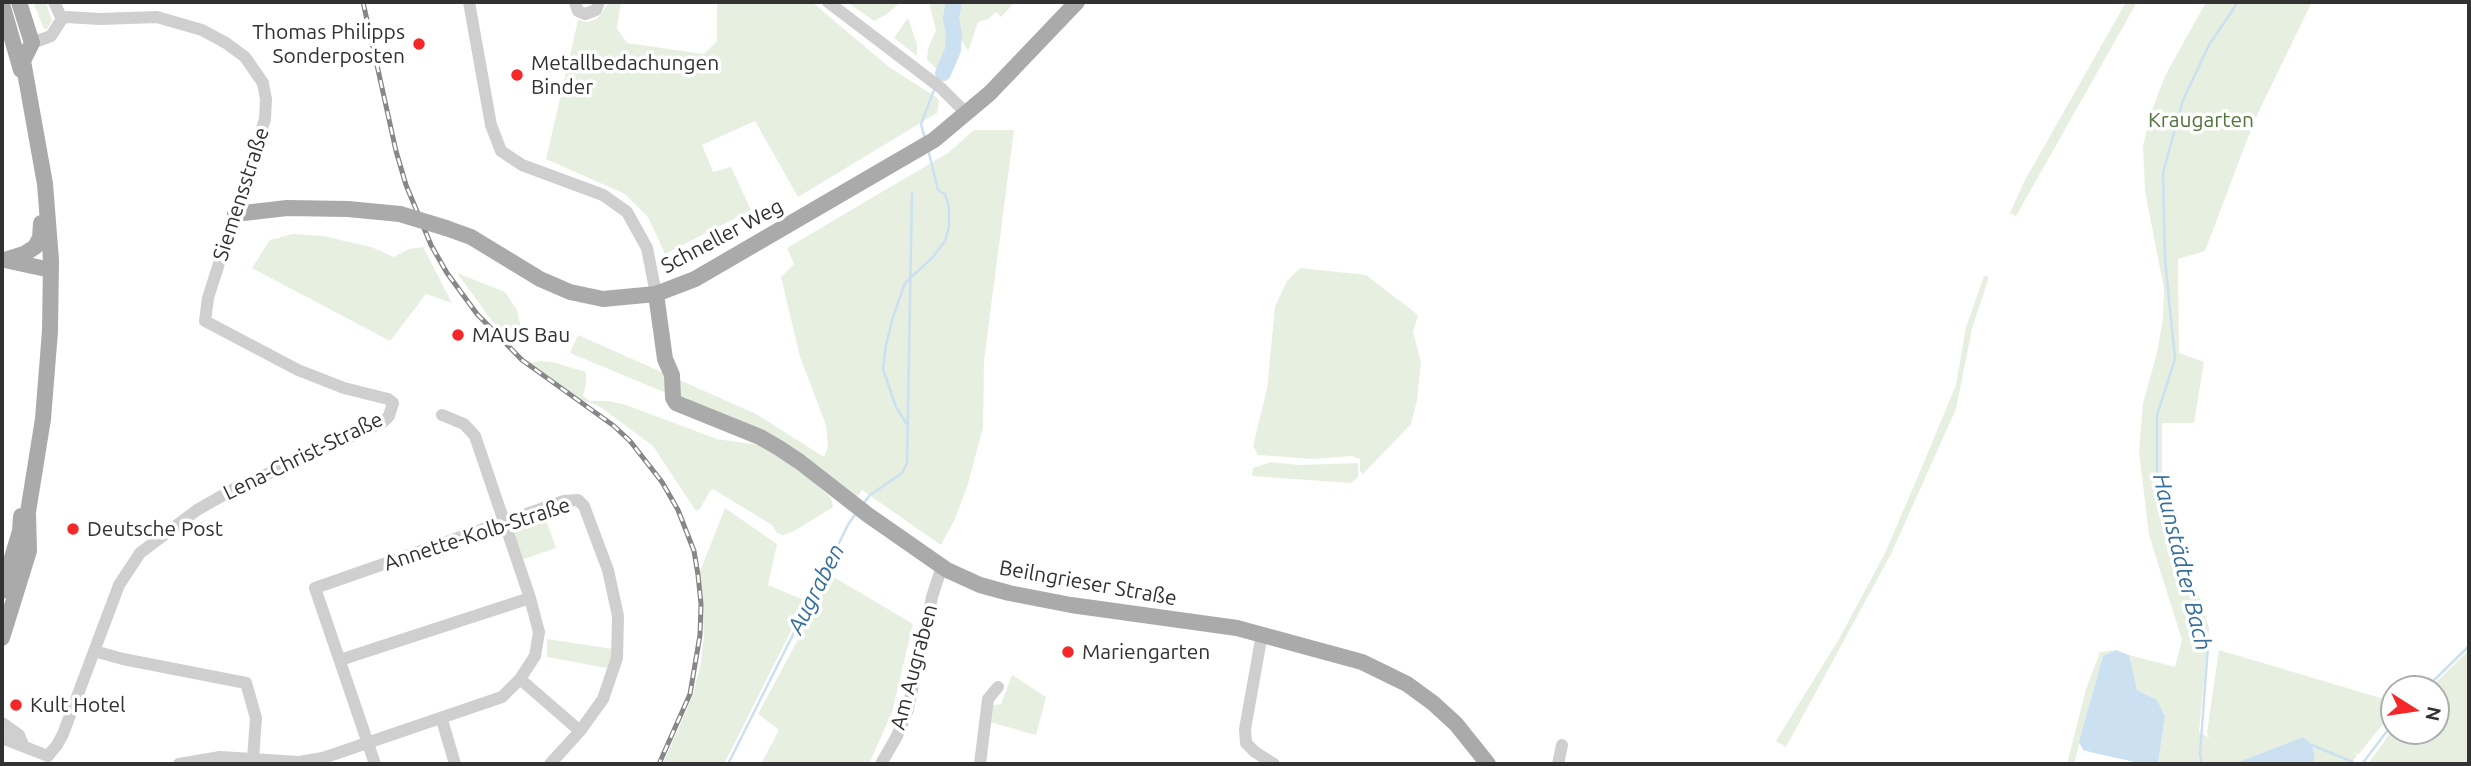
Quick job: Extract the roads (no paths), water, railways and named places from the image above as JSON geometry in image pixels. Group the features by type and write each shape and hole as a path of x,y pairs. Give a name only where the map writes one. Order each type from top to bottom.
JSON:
{"main road":[{"path":"10,2 22,38 32,43"},
{"path":"2,638 29,551 29,508 39,452 48,370 48,269 42,158 23,61 32,43 19,2"},
{"name":"Schneller Weg","path":"235,214 287,208 348,209 400,214 471,237 540,279 585,296 612,299 656,294 695,279 927,144 1022,62 1077,2"},
{"path":"2,4 25,89 38,166 48,269 38,421 20,531 2,591"},
{"path":"4,259 29,252 39,243 43,214"},
{"path":"4,259 48,269"},
{"name":"Beilngrieser Straße","path":"656,294 676,403 760,437 800,462 868,515 942,566 980,585 1032,598 1227,626 1362,662 1407,684 1433,702 1456,724 1488,764"}],"street":[{"path":"32,43 45,40 54,33 62,19 54,2"},
{"path":"469,2 491,125 501,151 522,166 591,189 617,203 627,212 647,248 656,294"},
{"path":"575,2 578,11 585,14 596,10 599,2"},
{"path":"828,2 936,84 973,107"},
{"name":"Siemensstraße","path":"62,19 71,16 100,19 157,17 173,20 214,36 236,50 253,66 265,91 265,119 208,298 204,320 298,370 355,391 388,399 393,404"},
{"name":"Lena-Christ-Straße","path":"2,738 23,745 51,760 119,585 130,565 148,545 197,510 234,489 383,422 389,416 393,404"},
{"path":"179,764 220,757 299,762 323,758 442,720 502,697 520,679 535,656 539,632 530,598 475,436 464,424 442,415"},
{"name":"Annette-Kolb-Straße","path":"375,764 315,589 564,501 578,500 584,506 608,570 618,616 617,658 603,699 580,732 550,764"},
{"name":"Am Augraben","path":"881,764 908,709 932,597 942,566"},
{"path":"340,660 530,598"},
{"path":"1262,634 1245,729 1246,743 1274,764"},
{"path":"94,651 246,683 256,718 253,759"},
{"path":"520,679 580,732"},
{"path":"980,764 988,699 998,687"},
{"path":"442,720 455,764"},
{"name":"Lena-Christ-Straße","path":"2,723 19,736 23,745"},
{"path":"1558,764 1562,746"}],"water":[{"path":"2116,650 2129,655 2137,690 2157,700 2165,716 2158,764 2144,764 2083,750 2079,742 2103,656"},
{"path":"2303,737 2312,745 2315,756 2313,763 2233,764"}],"waterway":[{"name":"Augraben","path":"939,81 953,50 951,18 954,2"},
{"name":"Augraben","path":"943,73 953,50 951,18 954,2"},
{"name":"Haunstädter Bach","path":"2202,764 2200,754 2208,646 2203,623 2169,524 2157,471 2157,415 2175,359 2165,260 2163,173 2183,100 2209,45 2238,2"},
{"name":"Augraben","path":"925,139 921,124 934,90"},
{"name":"Augraben","path":"908,426 896,407 883,369 893,317 905,283 933,257 945,241 949,227 949,208 945,194 938,190 928,149"},
{"name":"Augraben","path":"863,504 870,495 902,473 907,463 912,192"},
{"name":"Augraben","path":"728,764 849,523 857,512"},
{"path":"2439,675 2469,646"},
{"path":"2362,764 2380,740"},
{"path":"2312,745 2353,762"}],"railway":[{"path":"363,2 406,185 431,245 447,273 477,314 522,360 614,426 630,441 662,482 678,510 694,551 701,604 700,635 690,694 659,764"}],"place":[{"name":"Thomas Philipps Sonderposten","path":"419,44"},
{"name":"Metallbedachungen Binder","path":"517,75"},
{"name":"MAUS Bau","path":"458,335"},
{"name":"Deutsche Post","path":"73,529"},
{"name":"Mariengarten","path":"1068,652"},
{"name":"Kult Hotel","path":"16,705"}],"park label":[{"name":"Kraugarten","path":"2201,120"}]}
